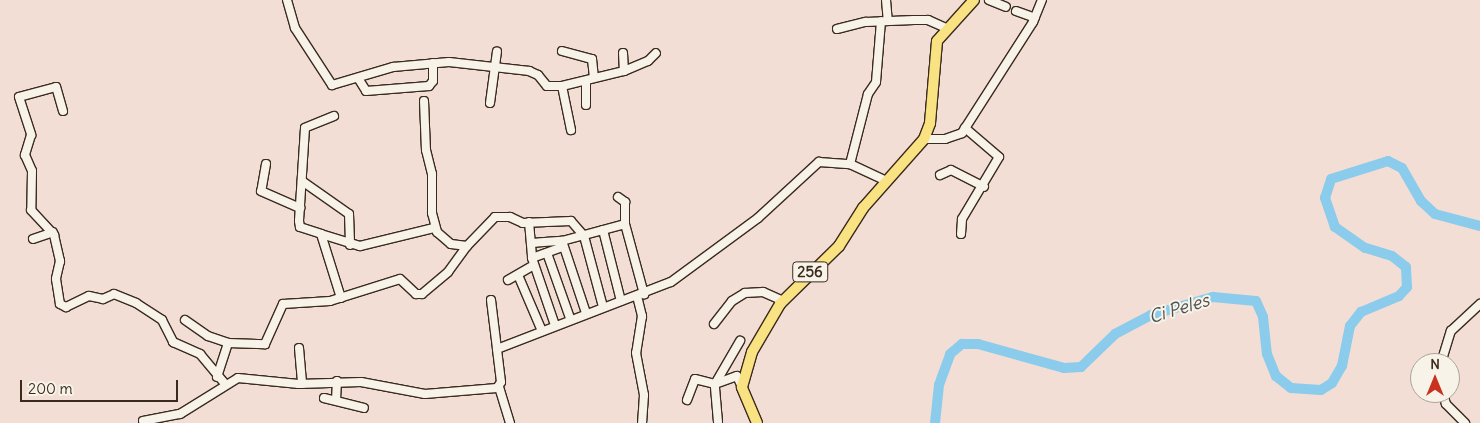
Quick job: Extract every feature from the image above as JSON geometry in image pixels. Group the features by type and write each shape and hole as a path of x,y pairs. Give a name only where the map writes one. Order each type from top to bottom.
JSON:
{"main road":[{"name":"256","path":"742,387 748,359 783,301 839,246 861,211 924,139 930,123 934,51 946,28 974,0"},
{"path":"742,387 757,423"}],"street":[{"path":"287,0 295,28 326,82 339,85 380,70 434,63 494,66 529,71 538,74 547,86 562,86 624,71 648,61 656,52"},
{"path":"850,164 869,93 876,82 886,0"},
{"path":"989,0 1006,7"},
{"path":"924,139 956,136 965,128 1035,18 1042,0"},
{"path":"1016,11 1035,18"},
{"path":"837,29 884,21 928,20 946,28"},
{"path":"490,103 497,50"},
{"path":"562,51 592,59 594,77"},
{"path":"623,53 624,71"},
{"path":"358,78 366,91 429,86 433,80 434,63"},
{"path":"586,81 586,105"},
{"path":"562,86 571,130"},
{"path":"63,111 56,87 19,97 31,136 25,155 32,171 31,210 53,232 60,261 56,279 60,304 66,307 90,296 103,299 114,294 136,303 162,320 173,342 200,354 224,384"},
{"path":"424,101 434,228 451,244 467,246"},
{"path":"334,116 305,128 300,226 350,245 369,245 434,228"},
{"path":"960,234 962,219 984,187 999,156 965,128"},
{"path":"497,349 570,318 640,295 671,282 712,254 819,162 850,164 886,181"},
{"path":"266,164 263,193 300,208"},
{"path":"940,175 951,170 984,187"},
{"path":"302,181 349,214 350,245"},
{"path":"618,197 627,210 624,224 640,295 642,316 636,353 644,395 642,423"},
{"path":"185,320 208,336 228,343 265,344 283,304 341,298 400,279 416,294 426,293 495,217 530,222 566,220 576,224 584,236 603,307"},
{"path":"530,222 533,262 555,325"},
{"path":"508,280 562,244 624,224"},
{"path":"603,230 621,301"},
{"path":"33,239 53,232"},
{"path":"322,234 341,298"},
{"path":"531,243 562,244"},
{"path":"562,244 586,313"},
{"path":"547,253 570,318"},
{"path":"518,275 542,331"},
{"path":"714,324 732,302 745,293 764,292 783,301"},
{"path":"491,300 499,387 510,423"},
{"path":"1444,353 1451,331 1472,307 1480,304"},
{"path":"718,422 714,384 740,341"},
{"path":"217,377 228,343"},
{"path":"299,348 302,384"},
{"path":"686,400 692,380 714,384 737,376 742,387"},
{"path":"143,422 180,414 224,384 246,378 302,384 337,381 361,382 425,394 499,387"},
{"path":"336,400 337,381"},
{"path":"324,398 364,408"},
{"path":"1446,403 1465,423"}],"waterway":[{"name":"Ci Peles","path":"935,423 939,385 950,354 962,344 978,344 1064,368 1081,367 1115,334 1151,315 1213,297 1256,301 1263,317 1267,354 1276,376 1291,388 1321,390 1332,383 1342,366 1350,326 1361,312 1399,296 1407,287 1406,267 1392,256 1365,248 1335,227 1325,198 1331,179 1388,161 1402,168 1421,201 1435,214 1480,226"}]}
